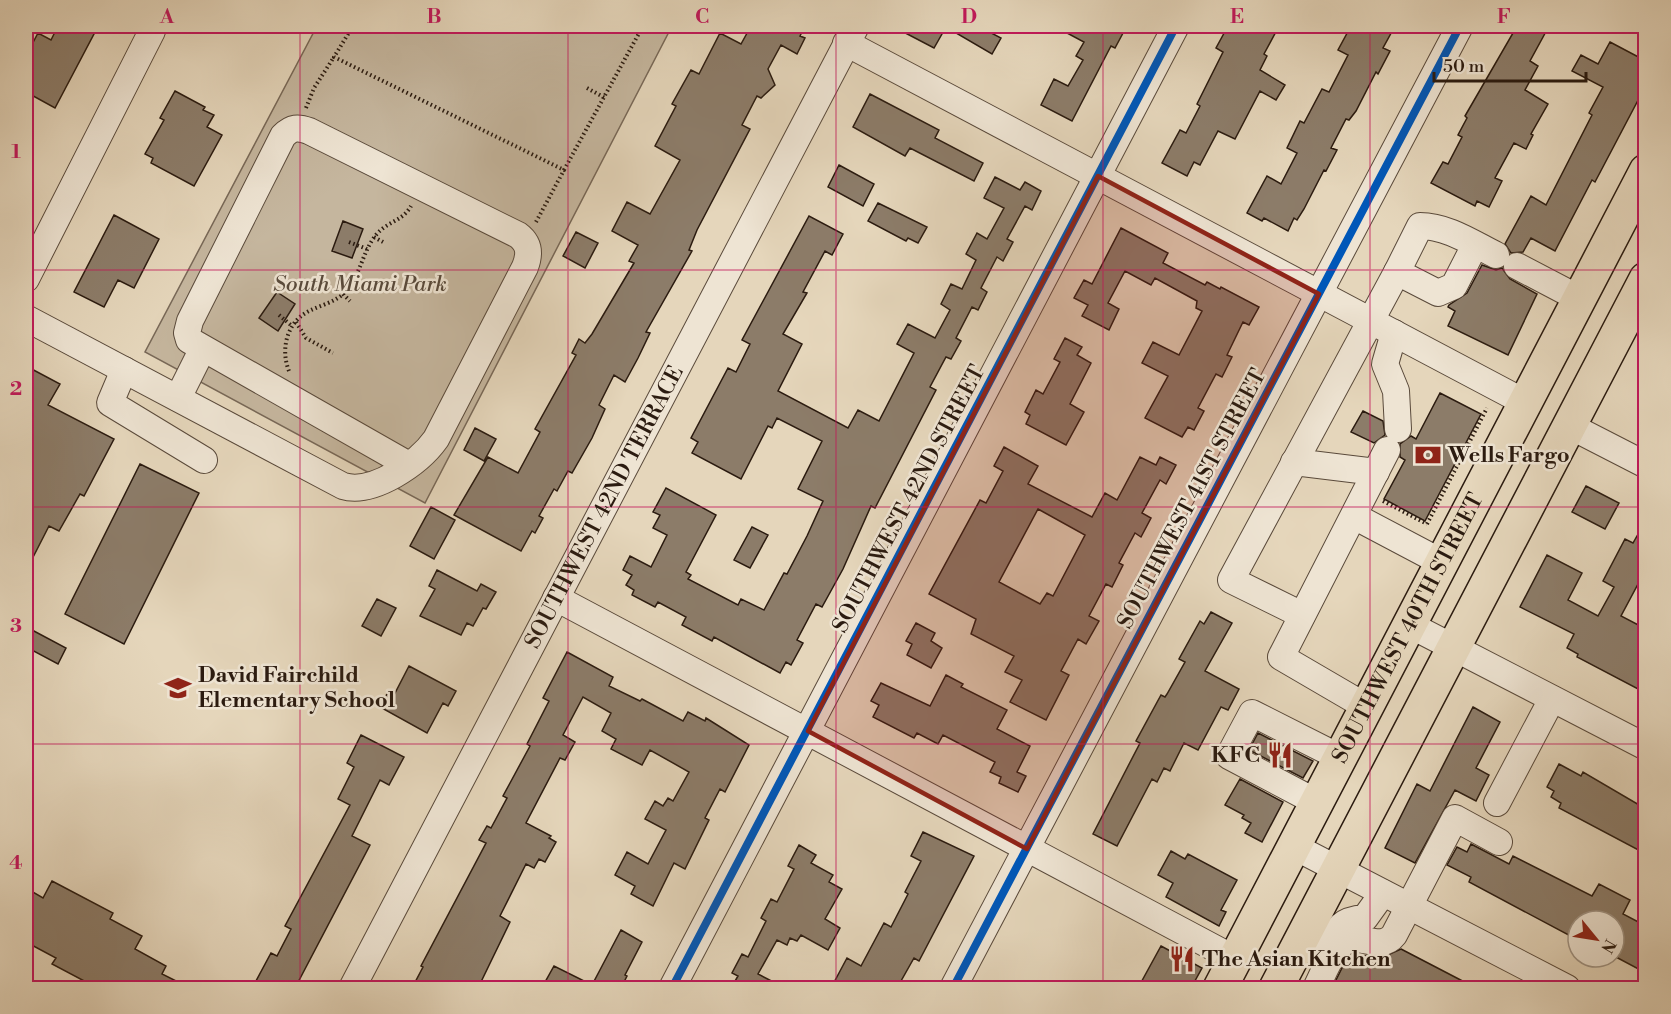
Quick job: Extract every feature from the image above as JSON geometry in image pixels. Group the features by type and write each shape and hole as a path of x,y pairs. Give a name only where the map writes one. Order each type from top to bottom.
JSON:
{"main road":[{"name":"SOUTHWEST 40TH STREET","path":"1220,988 1365,706 1644,178"},
{"path":"1276,988 1646,279"},
{"path":"1549,358 1559,383 1560,408 1570,426"}],"street":[{"name":"SOUTHWEST 42ND STREET","path":"672,988 1176,26"},
{"name":"SOUTHWEST 41ST STREET","path":"953,988 1460,26"},
{"path":"26,279 153,31"},
{"path":"851,34 1098,176 1526,403"},
{"name":"SOUTHWEST 42ND TERRACE","path":"352,988 851,34"},
{"path":"26,318 343,486 358,488 367,486 407,464 429,448 436,439 525,267 529,253 528,246 518,235 309,130 299,127 290,129 283,136 190,321 187,333 189,340 202,350 407,464"},
{"path":"1302,615 1231,580 1420,226 1436,226 1580,299"},
{"path":"1397,272 1438,292 1454,286 1496,255"},
{"path":"1365,706 1281,657 1387,450 1396,391 1385,364 1394,333"},
{"path":"178,398 202,350"},
{"path":"124,370 110,403 204,460"},
{"path":"1570,426 1646,465"},
{"path":"1293,462 1387,450"},
{"path":"1354,516 1441,562"},
{"path":"556,598 1235,959"},
{"path":"1408,624 1646,747"},
{"path":"1497,802 1552,699"},
{"path":"1316,802 1229,756 1252,713 1339,757"},
{"path":"1316,988 1341,944 1349,940 1381,943 1389,941 1455,818 1499,842"},
{"path":"1293,846 1567,988"},
{"path":"1306,988 1341,925 1352,919 1365,918 1383,893"}],"path":[{"path":"305,111 314,88 353,26"},
{"path":"533,227 643,26"},
{"path":"334,57 564,170"},
{"path":"587,88 605,98"},
{"path":"294,378 288,369 284,351 294,324 307,312 343,294 359,271 374,237 383,227 405,215 409,210"},
{"path":"374,237 383,242"},
{"path":"349,242 367,249"},
{"path":"359,271 365,274"},
{"path":"343,294 350,301"},
{"path":"279,315 294,324 306,338 333,353"},
{"path":"1426,524 1488,407"},
{"path":"1379,498 1432,527"}],"highlighted area":[{"path":"1098,176 1319,294 1027,849 808,731"}],"green space":[{"name":"South Miami Park","path":"317,26 672,26 425,503 145,352"}],"building":[{"path":"58,26 82,26 95,32 55,108 26,92 26,56 38,33 51,40"},
{"path":"751,26 805,26 800,36 805,38 797,54 781,45 768,69 775,85 761,98 757,96 742,125 750,129 697,230 689,250 692,251 646,332 650,333 638,358 625,382 614,375 599,405 605,409 592,438 572,473 568,471 557,491 554,489 539,516 543,518 535,533 532,531 521,551 454,515 488,457 518,473 540,432 535,429 576,355 572,353 579,339 585,343 592,334 634,263 629,261 638,245 612,231 627,202 650,214 680,160 655,146 676,106 672,104 691,70 699,74 720,33 741,44"},
{"path":"892,26 978,26 1001,38 992,54 946,27 934,48"},
{"path":"1054,26 1110,26 1123,33 1115,48 1111,46 1072,121 1041,105 1054,79 1068,86 1083,60 1076,56 1084,42"},
{"path":"1228,26 1279,26 1264,54 1267,56 1260,70 1285,85 1276,100 1260,91 1235,139 1218,131 1200,165 1194,162 1187,176 1162,163 1180,130 1186,133 1200,106 1197,104 1223,52 1216,48"},
{"path":"1351,26 1395,26 1383,48 1390,51 1378,74 1376,72 1356,111 1349,120 1346,119 1331,148 1337,150 1304,209 1297,220 1294,218 1288,231 1264,218 1262,221 1247,213 1267,176 1281,184 1297,153 1287,148 1300,121 1304,123 1322,89 1329,92 1348,55 1338,50"},
{"path":"1517,26 1549,26 1530,61 1538,66 1525,90 1548,104 1531,134 1533,135 1526,149 1514,143 1495,178 1502,181 1489,207 1477,201 1475,206 1431,183 1443,162 1448,164 1462,137 1458,135 1467,118 1465,116"},
{"path":"1610,42 1646,61 1646,85 1595,182 1592,180 1555,251 1531,238 1523,252 1511,253 1505,244 1531,196 1546,205 1592,115 1589,113 1603,87 1572,71 1581,55 1598,64"},
{"path":"175,91 205,107 203,110 214,115 207,127 222,135 194,186 151,163 153,158 145,154 164,120 160,118"},
{"path":"870,94 939,130 935,138 983,163 974,181 910,148 905,156 853,127"},
{"path":"839,165 874,184 863,206 828,187"},
{"path":"995,177 1020,190 1025,182 1041,191 1032,210 1025,206 1007,239 1013,242 1003,261 997,257 981,288 987,292 978,310 972,307 956,338 961,341 951,359 946,357 930,387 936,390 875,508 871,506 843,569 822,607 816,604 797,640 803,643 791,665 786,662 780,673 714,637 712,641 682,625 686,617 658,602 655,607 632,595 634,590 626,585 632,575 623,570 630,556 651,567 667,535 653,528 660,515 653,512 666,488 716,515 686,572 691,575 688,579 738,605 741,599 764,610 807,536 823,501 798,489 822,441 777,418 772,428 768,426 741,479 692,453 698,442 691,438 728,368 736,372 750,344 742,340 809,216 843,234 832,255 825,251 803,292 807,293 783,334 802,344 778,391 848,428 858,410 879,421 914,353 897,344 908,324 935,338 950,310 941,304 951,284 962,289 976,260 966,254 977,233 987,239 1004,208 984,198"},
{"path":"878,203 927,227 918,243 908,238 906,241 868,221"},
{"path":"114,215 159,239 134,288 118,280 104,307 74,292"},
{"path":"343,221 363,229 352,258 332,251"},
{"path":"1121,228 1168,253 1163,263 1205,285 1207,282 1220,289 1221,287 1259,307 1249,325 1243,322 1227,355 1232,357 1222,377 1216,374 1198,408 1204,411 1194,430 1188,427 1182,437 1145,418 1168,376 1142,363 1153,342 1179,355 1202,311 1196,308 1197,301 1155,278 1151,285 1125,271 1108,303 1119,309 1109,330 1082,316 1088,305 1074,298 1084,280 1092,284"},
{"path":"576,232 598,243 585,268 563,256"},
{"path":"1482,265 1496,270 1502,268 1510,279 1537,294 1508,355 1448,326 1455,311 1448,307 1449,305 1467,293"},
{"path":"277,292 295,304 278,331 259,318"},
{"path":"1065,338 1082,347 1077,355 1091,363 1070,404 1084,412 1066,445 1026,424 1030,415 1025,412 1036,390 1043,394 1060,362 1054,359"},
{"path":"26,366 60,384 48,405 114,439 84,496 80,494 59,531 49,526 26,571"},
{"name":"Wells Fargo","path":"1440,393 1481,414 1425,521 1384,499 1405,460 1400,457 1400,444 1411,436 1416,439"},
{"path":"1363,411 1383,421 1385,435 1374,443 1351,432"},
{"path":"475,428 496,439 484,461 464,450"},
{"path":"1004,447 1038,466 1028,484 1092,517 1105,493 1117,500 1140,457 1156,465 1160,457 1176,465 1166,484 1160,480 1142,513 1151,518 1141,537 1135,533 1119,563 1123,565 1112,587 1106,584 1089,616 1099,621 1086,644 1078,639 1061,671 1069,675 1046,720 1010,702 1022,680 1005,672 1014,656 971,634 976,619 929,594 980,500 986,503 1003,471 994,466","holes":["1038,509 1085,535 1053,596 1047,593 1040,604 999,582"]},
{"path":"140,464 199,493 124,644 65,614"},
{"path":"1586,486 1619,503 1605,529 1572,512"},
{"path":"431,507 455,520 434,559 410,546"},
{"path":"1646,520 1646,569 1621,616 1646,629 1646,679 1640,690 1577,657 1578,654 1567,648 1574,634 1520,607 1547,555 1582,573 1568,600 1598,616 1614,587 1603,581 1625,539 1633,543"},
{"path":"752,527 768,535 750,568 734,560"},
{"path":"437,570 477,591 481,584 496,592 486,609 483,608 473,626 467,623 461,635 420,616 435,589 429,586"},
{"path":"377,599 396,608 381,636 362,626"},
{"path":"1211,612 1232,623 1205,671 1239,689 1228,710 1221,707 1198,750 1184,743 1170,771 1164,768 1157,782 1152,779 1117,846 1093,834 1140,743 1136,741 1161,695 1165,697 1185,662 1179,659 1200,621 1204,624"},
{"path":"916,623 935,633 931,641 942,648 931,668 907,655 912,644 906,641"},
{"path":"32,630 66,648 58,664 26,647"},
{"path":"567,652 613,677 609,686 640,701 642,699 683,721 688,712 705,721 706,718 749,745 725,792 720,789 705,818 709,820 685,869 674,863 653,906 631,894 635,886 615,875 627,852 648,864 666,830 645,819 655,801 663,806 668,798 673,801 689,772 650,750 642,765 611,749 616,739 602,731 611,713 583,697 563,735 575,742 565,760 560,758 526,823 551,836 549,838 556,842 545,862 539,859 534,868 526,864 500,916 510,922 478,988 412,988 423,967 421,966 486,843 479,840 487,826 491,828 507,798 503,796 530,746 527,744 549,701 543,698"},
{"path":"409,666 456,691 448,706 443,703 427,733 380,707 388,692 394,695"},
{"path":"946,675 963,684 961,687 1007,710 997,729 1030,746 1017,772 1026,776 1018,792 999,783 1001,777 990,772 995,762 943,735 938,744 917,733 914,738 873,717 879,705 871,701 881,683 930,706"},
{"path":"1473,707 1500,722 1476,768 1489,775 1476,801 1455,790 1415,863 1385,848 1417,784 1430,791"},
{"name":"KFC","path":"1258,733 1313,761 1303,778 1249,750"},
{"path":"361,735 404,757 389,785 380,780 352,836 370,845 295,988 270,988 256,981 271,953 277,956 291,929 285,926 350,805 338,799 354,767 347,763"},
{"path":"1559,764 1581,776 1583,772 1646,809 1646,854 1559,808 1561,803 1551,797 1554,791 1547,787"},
{"path":"1240,779 1283,802 1262,842 1245,833 1251,823 1242,818 1244,815 1225,805"},
{"path":"923,832 974,856 919,961 914,958 897,988 831,988 847,958 861,966 884,923 891,927 908,894 905,892 921,861 911,856"},
{"path":"1471,844 1509,864 1513,856 1592,896 1599,884 1630,900 1626,909 1566,909 1566,934 1469,882 1471,877 1447,865 1457,847 1467,852"},
{"path":"799,845 816,855 811,863 833,875 829,882 842,889 825,919 840,928 828,950 801,935 797,941 790,938 787,945 777,940 758,974 785,988 731,988 738,976 732,973 742,954 748,957 766,921 761,918 771,899 777,902 794,869 788,866"},
{"path":"1171,851 1185,859 1188,854 1237,880 1221,910 1226,912 1219,926 1166,897 1173,883 1158,875"},
{"path":"52,881 113,913 110,919 142,936 135,949 166,966 162,974 190,988 87,988 90,984 52,964 56,958 26,942 26,888 43,898"},
{"path":"1626,916 1646,926 1646,973 1626,962"},
{"path":"621,930 642,942 621,988 553,988 544,984 554,966 592,985"},
{"path":"1161,946 1202,968 1191,988 1138,988"},
{"path":"1401,949 1476,988 1332,988 1343,966 1353,955 1383,957"}],"cycle path":[{"path":"672,988 1176,26"},
{"path":"953,988 1460,26"}],"place":[{"name":"Wells Fargo","path":"1428,455"},
{"name":"David Fairchild Elementary School","path":"178,688"},
{"name":"KFC","path":"1280,755"},
{"name":"The Asian Kitchen","path":"1182,959"}]}
